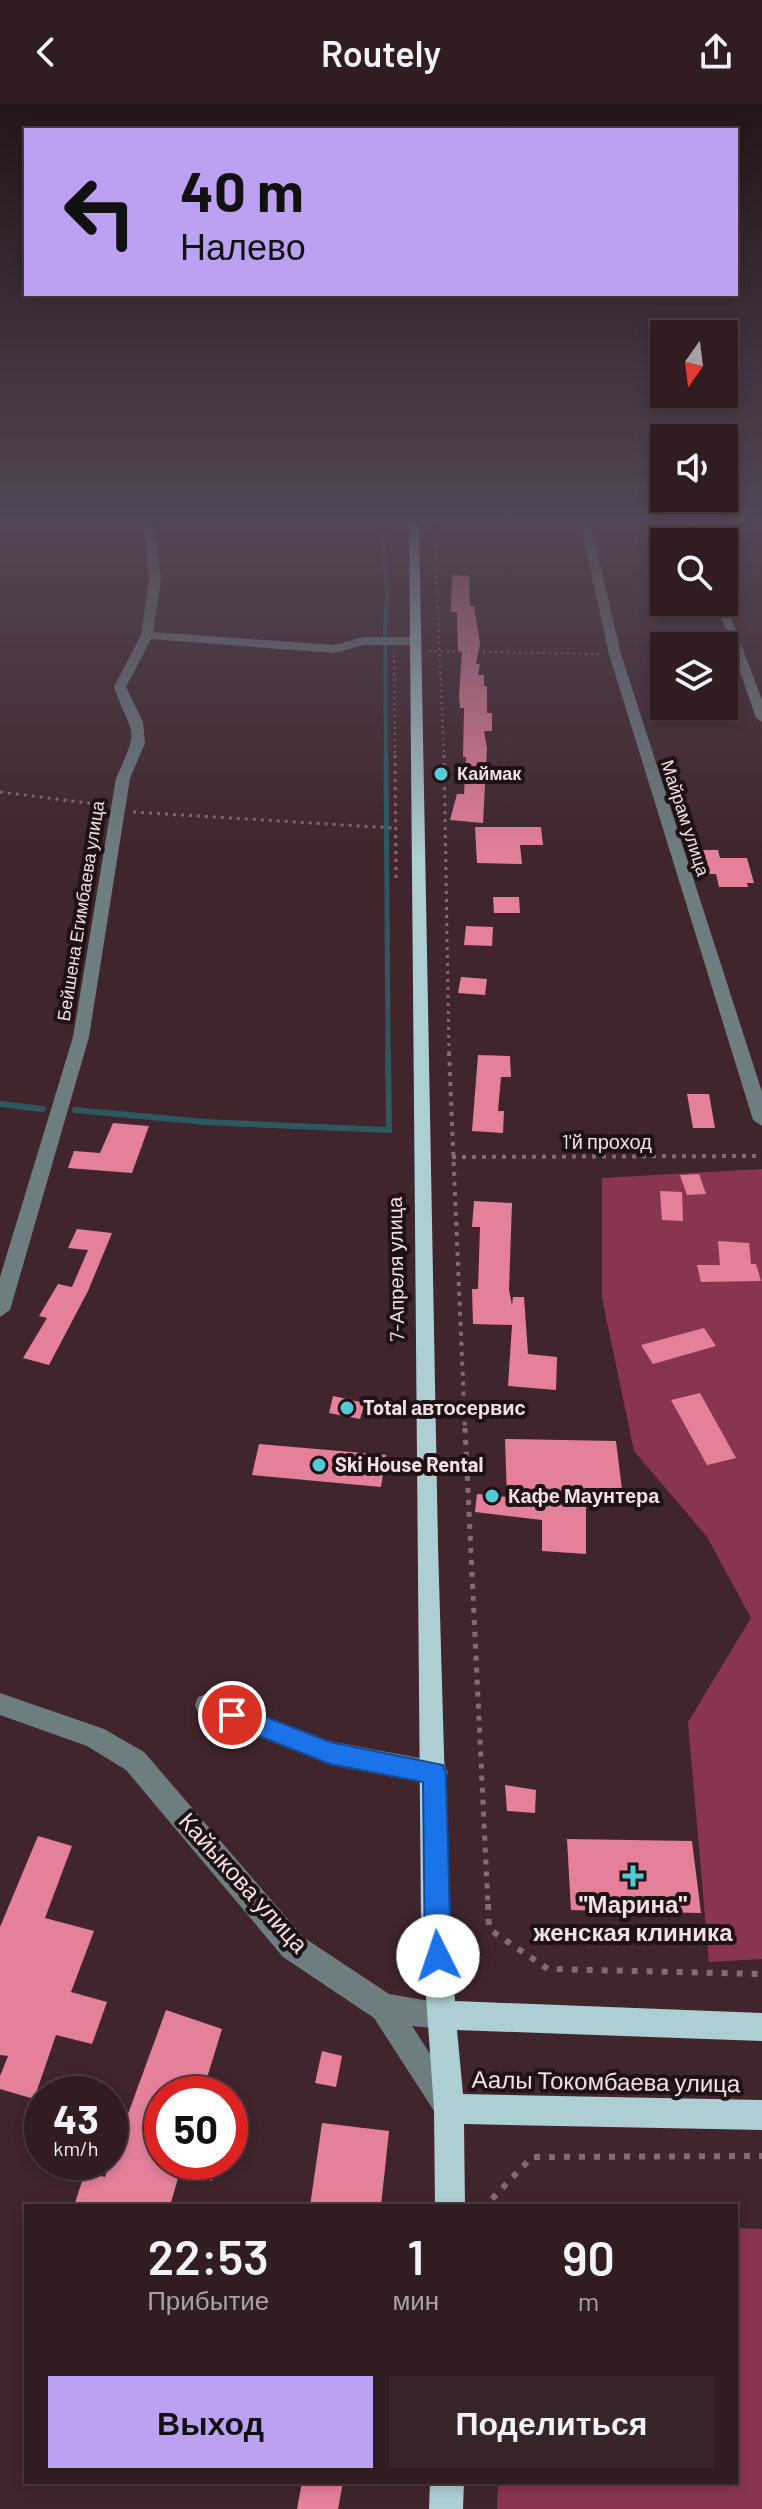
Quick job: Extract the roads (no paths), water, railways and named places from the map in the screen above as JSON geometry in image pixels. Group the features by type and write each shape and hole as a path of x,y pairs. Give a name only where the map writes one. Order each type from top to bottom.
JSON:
{"main road":[{"name":"7-Апреля улица","path":"416,634 435,1926 449,2109 450,2204"},
{"path":"443,2015 762,2027"},
{"name":"Аалы Токомбаева улица","path":"449,2109 762,2115"},
{"path":"446,2509 447,2484"}],"street":[{"name":"Майрам улица","path":"611,634 762,1120"},
{"path":"733,634 762,718"},
{"path":"147,635 334,649 364,641 394,641 416,646"},
{"name":"Бейшена Егимбаева улица","path":"0,1310 81,1037 123,778 137,749 139,724 125,704 120,687 147,635"},
{"name":"Кайыкова улица","path":"0,1704 95,1737 135,1761 293,1947 384,2008 449,2109"},
{"path":"207,1705 330,1753 435,1773"},
{"path":"384,2008 443,2015"}],"waterway":[{"path":"385,644 386,757"},
{"path":"386,755 388,1054"},
{"path":"75,1110 205,1122 389,1130 388,1052"},
{"path":"0,1104 43,1109"}],"place":[{"name":"Каймак","path":"441,774"},
{"name":"Total автосервис","path":"347,1408"},
{"name":"Ski House Rental","path":"319,1465"},
{"name":"Кафе Маунтера","path":"492,1496"},
{"name":"\"Марина\" женская клиника","path":"633,1876"}]}
